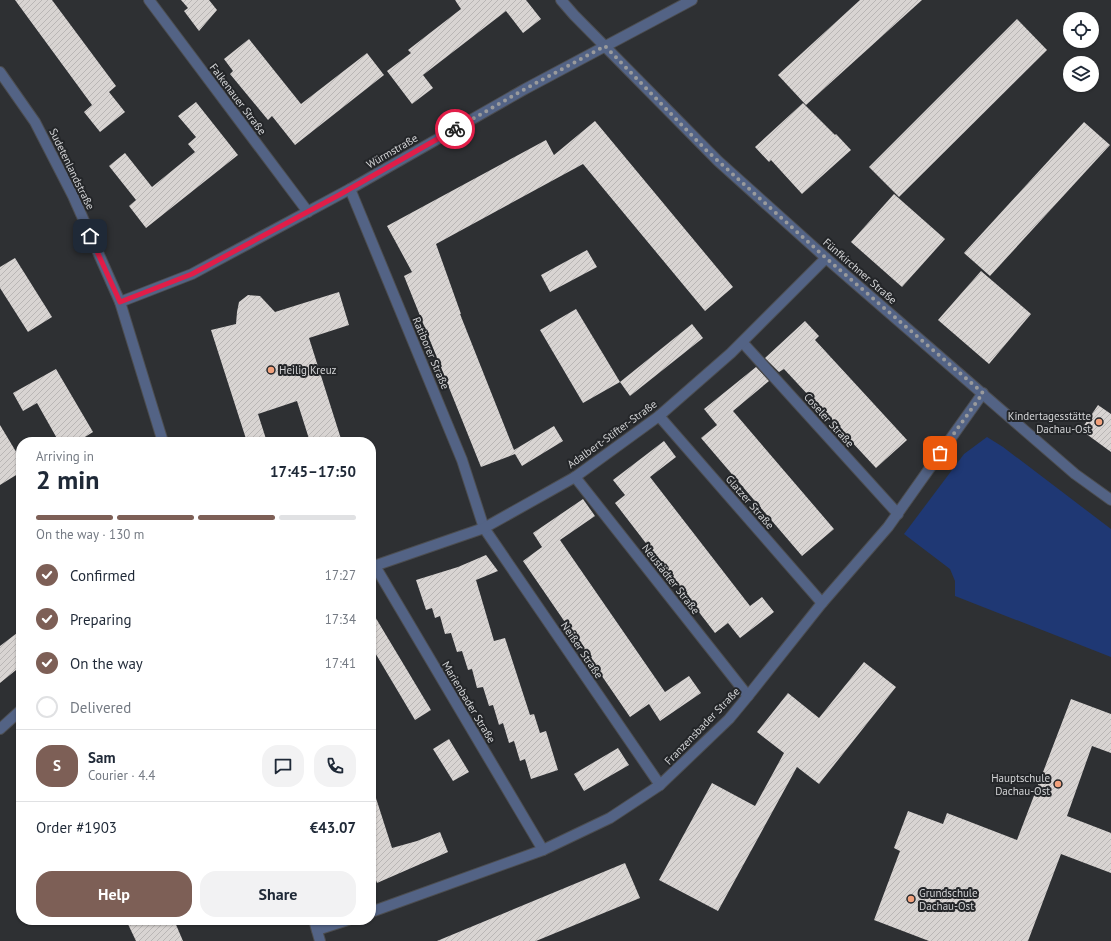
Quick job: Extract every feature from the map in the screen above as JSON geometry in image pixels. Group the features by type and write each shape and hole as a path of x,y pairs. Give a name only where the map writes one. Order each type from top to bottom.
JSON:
{"street":[{"name":"Falkenauer Straße","path":"149,0 308,212"},
{"name":"Fünfkirchner Straße","path":"561,0 707,151 826,258 1075,474 1111,500"},
{"name":"Würmstraße","path":"120,302 192,274 350,189 525,89 692,0"},
{"name":"Sudetenlandstraße","path":"0,72 35,122 73,196 120,302 161,437"},
{"name":"Ratiborer Straße","path":"350,189 462,460 484,528"},
{"name":"Adalbert-Stifter-Straße","path":"376,566 484,528 575,477 659,416 743,343 826,258"},
{"name":"Coseler Straße","path":"743,343 898,514"},
{"name":"Franzensbader Straße","path":"376,910 543,850 610,818 660,785 729,718 822,603 898,514 983,393"},
{"name":"Glatzer Straße","path":"659,416 822,603"},
{"name":"Neustädter Straße","path":"575,477 748,696"},
{"name":"Neißer Straße","path":"484,528 660,785"},
{"name":"Marienbader Straße","path":"376,572 543,850"},
{"path":"0,729 16,715"},
{"path":"315,925 320,941"}],"shaded area":[{"path":"987,437 1003,447 1111,529 1111,657 955,596 955,581 950,569 904,534 964,454"}],"building":[{"path":"15,0 52,0 116,86 109,92 125,112 100,132 84,112 92,105"},
{"path":"181,0 209,0 217,10 199,31 184,11 188,8"},
{"path":"455,0 526,0 541,19 523,33 506,11 423,75 433,88 412,104 387,71 411,53 408,50 461,9"},
{"path":"860,0 922,0 806,105 778,75"},
{"path":"1017,19 1047,50 899,197 869,167"},
{"path":"249,39 301,104 367,53 384,75 295,145 272,116 268,120 230,74 233,71 224,59"},
{"path":"196,102 238,155 146,228 129,206 136,200 109,166 125,153 152,187 195,152 188,144 196,137 178,116"},
{"path":"803,103 851,150 802,194 771,160 769,162 755,147"},
{"path":"595,121 733,287 705,311 583,164 436,244 460,314 514,450 554,426 563,441 522,466 515,454 481,467 404,276 412,272 387,226 546,140 554,155"},
{"path":"1084,122 1110,145 990,276 964,253"},
{"path":"894,194 945,239 902,287 851,242"},
{"path":"587,250 597,267 550,292 541,275"},
{"path":"15,258 52,317 28,332 0,288 0,267"},
{"path":"981,271 1031,314 989,364 938,320"},
{"name":"Heilig Kreuz","path":"339,292 349,325 309,338 340,437 308,437 297,401 258,414 265,437 245,437 211,330 236,324 239,302 248,295 260,296 275,312"},
{"path":"576,309 620,382 583,403 540,330"},
{"path":"805,321 819,336 815,340 907,440 876,468 784,369 779,372 765,358"},
{"path":"692,324 703,338 630,396 620,382"},
{"path":"756,367 769,381 733,411 834,529 802,556 701,438 717,425 704,409"},
{"path":"56,369 93,432 85,437 56,437 37,403 23,411 13,393"},
{"name":"Kindertagesstätte Dachau-Ost","path":"1098,405 1111,414 1111,452 1081,430"},
{"path":"0,425 16,452 16,475 0,485"},
{"path":"664,441 676,457 650,477 750,606 762,597 774,612 740,638 728,623 715,633 615,503 625,495 613,480"},
{"path":"583,499 595,516 560,540 665,692 689,676 701,693 660,721 649,704 630,717 523,561 542,547 533,533"},
{"path":"486,555 498,571 476,580 494,641 505,638 530,715 534,714 540,733 546,731 558,770 531,779 525,759 520,761 514,741 509,743 503,723 499,725 493,705 489,706 483,687 477,688 472,669 468,670 462,651 457,652 451,633 445,634 440,616 435,618 432,608 426,610 416,580 458,567"},
{"path":"376,618 431,710 415,720 376,654"},
{"path":"16,634 16,670 0,683 0,646"},
{"path":"864,662 896,687 819,784 797,767 718,911 659,880 712,783 755,806 784,753 757,732 788,693 819,718"},
{"path":"1071,699 1111,714 1111,753 1092,746 1067,816 1111,833 1111,873 1061,854 1028,941 929,941 874,920 900,851 894,848 908,811 943,824 947,813 1017,840"},
{"path":"449,739 469,772 453,781 433,749"},
{"path":"618,748 629,765 584,791 574,774"},
{"path":"376,798 392,848 417,841 440,832 448,852 377,883"},
{"path":"625,863 640,898 536,941 437,941"},
{"path":"128,925 176,925 183,941 136,941"}],"way so far":[{"path":"455,129 605,46 707,151 826,258 983,393 940,453"}],"place":[{"name":"Heilig Kreuz","path":"271,370"},
{"name":"Kindertagesstätte Dachau-Ost","path":"1099,422"},
{"name":"Hauptschule Dachau-Ost","path":"1058,784"},
{"name":"Grundschule Dachau-Ost","path":"911,899"}],"route":[{"path":"90,236 120,302 192,274 339,195 455,129"}]}
